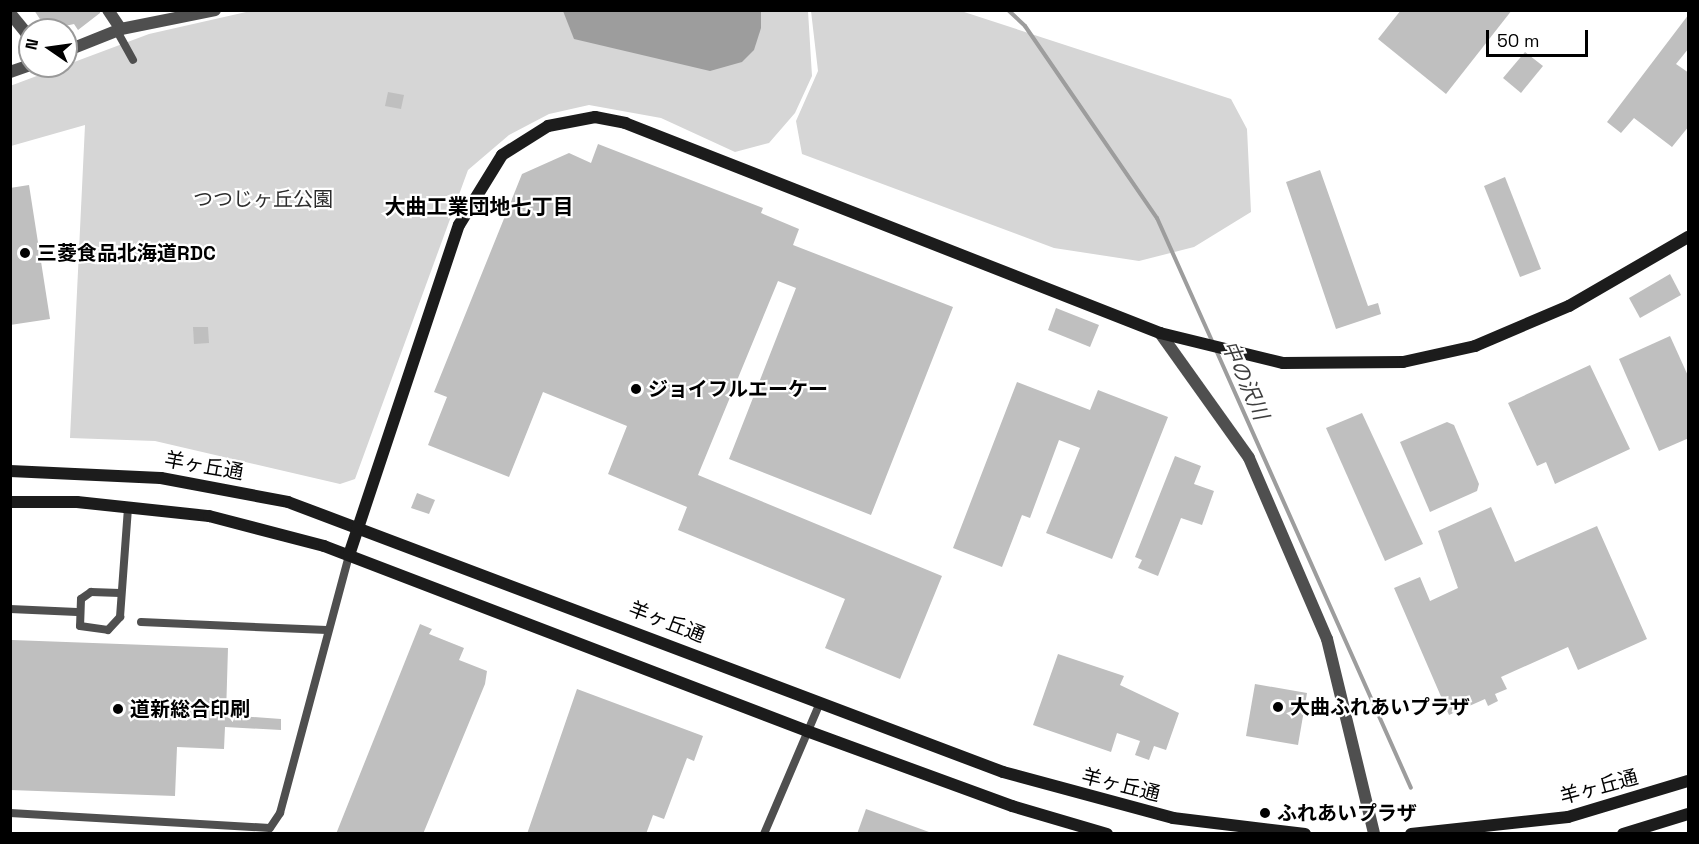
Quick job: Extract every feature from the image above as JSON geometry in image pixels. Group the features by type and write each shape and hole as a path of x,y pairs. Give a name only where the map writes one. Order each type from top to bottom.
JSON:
{"main road":[{"path":"349,555 459,225 502,155 548,126 595,117 625,123 1160,333 1192,343 1282,363 1403,362 1475,346 1569,306 1689,237"},
{"name":"羊ヶ丘通","path":"10,471 172,479 288,502 358,525 820,703 1095,801 1173,818 1305,834"},
{"path":"10,502 128,507 209,516 349,555 807,732 1012,806 1107,834"},
{"name":"羊ヶ丘通","path":"1411,834 1568,817 1689,781"},
{"path":"1623,834 1689,814"}],"street":[{"path":"108,10 119,30"},
{"path":"78,46 119,30 200,11 215,10"},
{"path":"1160,333 1249,458 1328,639 1374,834"}],"lane":[{"path":"119,30 133,60"},
{"path":"120,593 91,592 77,612 80,626 108,630 120,617 128,507"},
{"path":"10,813 209,830 270,828 280,813 327,630 349,555"},
{"path":"10,609 77,612"},
{"path":"141,622 327,630"},
{"path":"764,834 820,703"}],"green space":[{"name":"つつじヶ丘公園","path":"255,10 808,11 812,76 795,113 769,143 735,152 661,118 589,105 549,114 509,135 468,170 355,479 340,484 155,441 70,438 85,125 11,146 10,86 31,78 78,78 78,61 149,34"},
{"path":"811,11 961,11 1231,99 1247,129 1251,212 1194,247 1139,261 1054,248 802,154 796,121 818,71"}],"shaded area":[{"path":"563,11 761,11 761,28 754,50 742,62 710,71 574,39"}],"building":[{"path":"34,10 100,10 100,13 78,30 78,18 39,18"},
{"path":"1401,10 1512,10 1446,94 1378,39"},
{"path":"1689,14 1689,48 1676,64 1689,73 1689,126 1672,147 1634,118 1621,133 1607,122"},
{"path":"1525,52 1543,66 1521,93 1503,78"},
{"path":"388,92 404,95 401,109 385,106"},
{"name":"ジョイフルエーケー","path":"598,144 763,208 761,213 799,229 793,245 953,307 871,515 729,459 796,288 778,281 698,475 942,576 900,679 825,648 845,599 678,530 687,507 608,474 627,426 543,392 509,477 428,445 447,397 434,392 522,174 569,153 591,163"},
{"path":"1320,170 1368,306 1378,303 1381,314 1336,329 1286,182"},
{"path":"1505,177 1541,269 1520,277 1484,186"},
{"name":"三菱食品北海道RDC","path":"29,185 50,319 10,325 10,188"},
{"path":"1670,274 1681,295 1640,318 1629,298"},
{"path":"1056,308 1099,325 1090,347 1048,330"},
{"path":"193,327 208,327 209,343 194,344"},
{"path":"1670,336 1689,378 1689,438 1659,451 1619,359"},
{"path":"1590,365 1630,449 1555,484 1546,462 1537,466 1508,403"},
{"path":"1017,382 1090,410 1098,390 1168,417 1112,559 1046,533 1080,448 1059,440 1030,518 1022,515 1002,567 953,548"},
{"path":"1362,413 1423,544 1385,561 1326,428"},
{"path":"1447,422 1454,425 1479,484 1477,491 1430,512 1400,442"},
{"path":"1175,456 1201,466 1194,484 1214,491 1202,525 1181,518 1158,576 1138,568 1142,560 1135,557"},
{"path":"417,493 435,500 429,514 411,508"},
{"path":"1491,507 1515,562 1597,526 1647,639 1578,670 1568,647 1501,677 1507,689 1495,694 1498,701 1488,706 1485,699 1449,715 1394,588 1420,577 1430,601 1458,588 1438,531"},
{"path":"420,624 432,629 429,634 464,648 459,660 487,671 485,684 423,834 336,834"},
{"name":"道新総合印刷","path":"12,640 228,648 226,715 281,719 281,730 225,727 224,749 177,747 175,796 10,790"},
{"path":"1058,654 1124,676 1120,685 1179,713 1166,750 1154,746 1149,760 1135,755 1140,741 1117,733 1111,752 1033,725"},
{"name":"大曲ふれあいプラザ","path":"1255,684 1307,693 1298,745 1246,736"},
{"path":"577,689 703,736 694,761 687,758 664,819 653,815 646,834 527,834"},
{"path":"866,809 929,832 929,834 857,834"}],"waterway":[{"name":"中の沢川","path":"1008,10 1025,26 1157,218 1213,343"},
{"name":"中の沢川","path":"1216,350 1411,788"}],"place":[{"name":"三菱食品北海道RDC","path":"25,253"},
{"name":"ジョイフルエーケー","path":"636,389"},
{"name":"大曲ふれあいプラザ","path":"1278,707"},
{"name":"道新総合印刷","path":"118,709"},
{"name":"ふれあいプラザ","path":"1265,813"}],"district":[{"name":"大曲工業団地七丁目","path":"479,207"}]}
